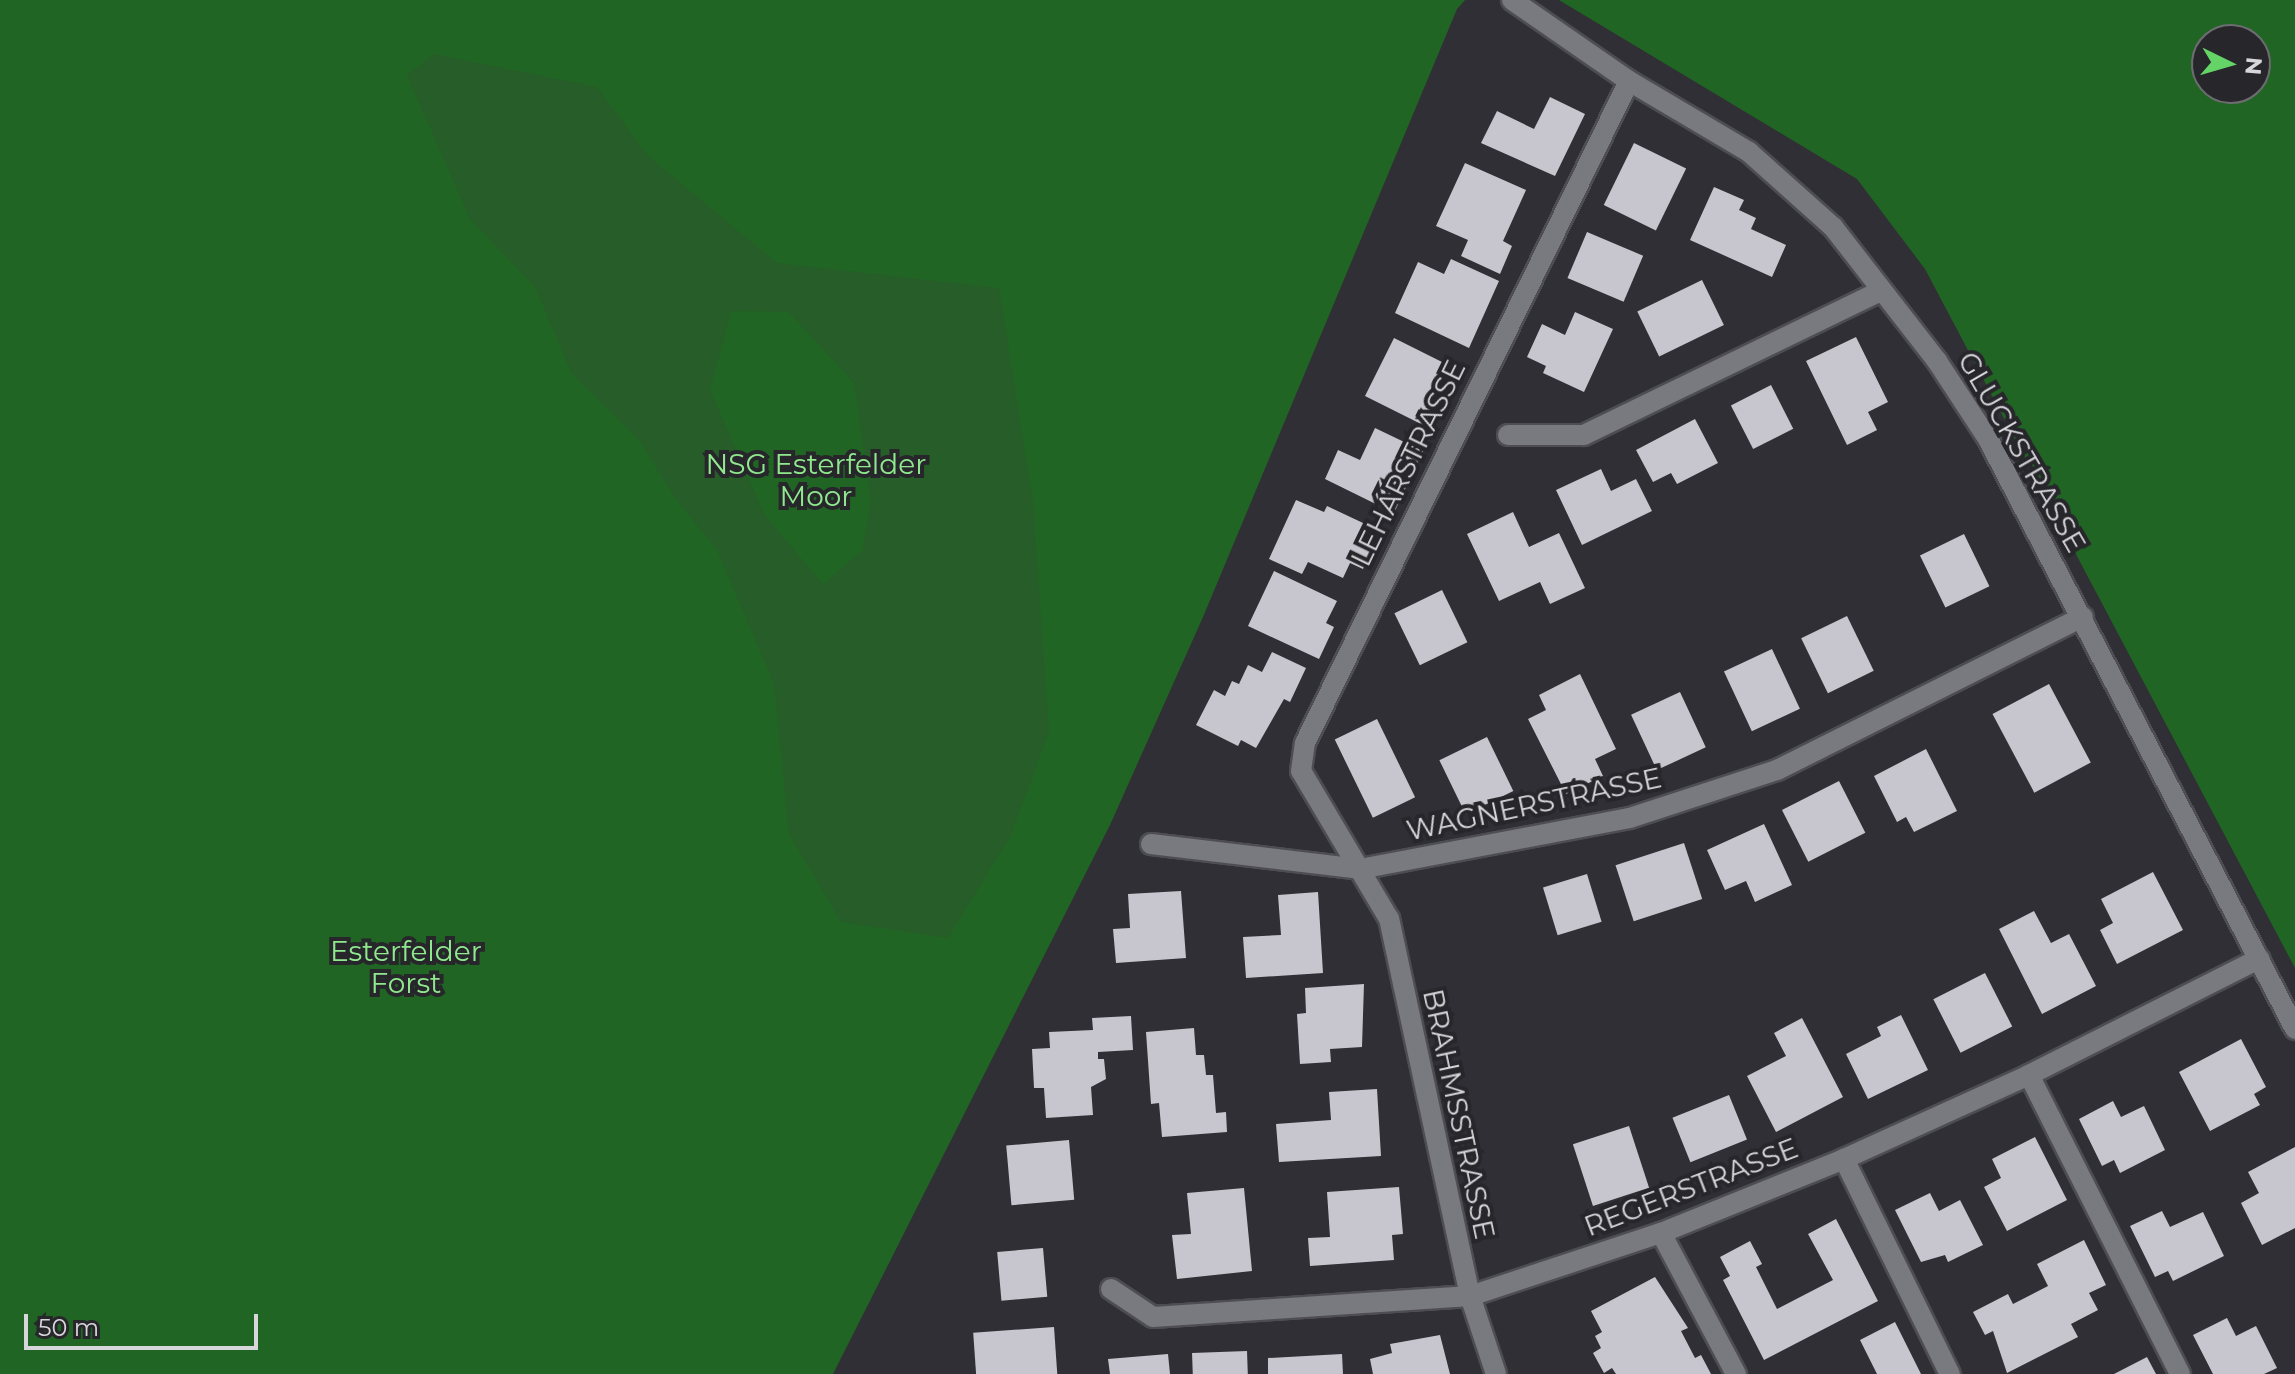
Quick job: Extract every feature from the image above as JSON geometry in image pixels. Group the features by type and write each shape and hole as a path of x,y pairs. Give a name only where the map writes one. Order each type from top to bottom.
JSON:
{"street":[{"name":"GLUCKSTRASSE","path":"1512,0 1629,81 1749,152 1833,227 1937,361 1988,439 2295,1029"},
{"name":"LEHÁRSTRASSE","path":"1360,869 1301,771 1305,743 1629,81"},
{"path":"1508,435 1584,435 1881,291"},
{"name":"WAGNERSTRASSE","path":"1151,844 1360,869 1630,818 1777,770 2083,617"},
{"name":"BRAHMSSTRASSE","path":"1360,869 1389,919 1470,1296 1496,1374"},
{"name":"REGERSTRASSE","path":"1111,1289 1153,1317 1470,1296 1661,1233 1844,1159 2029,1075 2259,959"},
{"path":"2029,1075 2180,1374"},
{"path":"1844,1159 1950,1374"},
{"path":"1661,1233 1736,1374"}],"green space":[{"name":"Esterfelder Forst","path":"0,0 1465,0 1457,9 1203,617 1110,825 833,1374 0,1374","holes":["434,54 597,87 647,155 777,263 999,288 1033,502 1049,732 1010,837 948,938 841,922 789,834 774,684 717,550 676,499 638,439 572,374 535,287 470,219 407,75"]},
{"name":"NSG Esterfelder Moor","path":"412,0 1015,275 1090,764 969,994 765,966 346,60"},
{"path":"1559,0 2295,0 2295,968 1925,269 1857,179"},
{"path":"731,311 789,312 854,383 871,500 863,550 823,584 764,514 710,390"}],"building":[{"path":"1550,97 1585,114 1555,176 1481,143 1497,111 1534,129"},
{"path":"1634,143 1686,168 1656,230 1604,205"},
{"path":"1465,163 1526,190 1503,241 1512,246 1500,274 1461,256 1468,240 1436,226"},
{"path":"1714,187 1744,200 1739,210 1756,218 1751,229 1786,245 1772,277 1690,240"},
{"path":"1587,232 1643,256 1624,302 1567,278"},
{"path":"1451,259 1499,281 1469,348 1395,313 1418,262 1444,274"},
{"path":"1702,280 1724,325 1659,357 1637,312"},
{"path":"1575,312 1613,329 1584,392 1543,373 1546,366 1527,357 1542,324 1565,335"},
{"path":"1856,337 1888,402 1868,412 1877,430 1847,445 1806,361"},
{"path":"1394,338 1444,363 1426,399 1442,407 1431,429 1365,396"},
{"path":"1771,385 1793,429 1753,449 1731,405"},
{"path":"1695,419 1718,463 1677,484 1671,473 1653,482 1636,450"},
{"path":"1375,428 1423,451 1394,513 1325,479 1338,450 1360,460"},
{"path":"1601,469 1611,491 1636,479 1652,511 1582,545 1556,490"},
{"path":"1296,500 1324,512 1327,506 1380,531 1363,569 1350,563 1343,578 1308,562 1302,574 1269,559"},
{"path":"1513,512 1529,547 1559,533 1585,588 1550,604 1540,582 1499,601 1467,534"},
{"path":"1964,534 1989,586 1945,608 1920,555"},
{"path":"1274,571 1337,601 1326,623 1334,627 1319,659 1248,626"},
{"path":"1442,590 1467,642 1420,665 1394,613"},
{"path":"1847,616 1874,671 1828,693 1801,638"},
{"path":"1772,649 1800,709 1752,731 1724,671"},
{"path":"1272,652 1306,668 1290,702 1284,699 1256,748 1241,740 1238,746 1196,725 1214,690 1225,696 1232,681 1239,684 1248,665 1262,672"},
{"path":"1580,674 1616,749 1595,759 1603,776 1566,794 1528,719 1546,710 1539,695"},
{"path":"2049,684 2091,763 2034,793 1992,714"},
{"path":"1680,692 1706,747 1657,770 1631,715"},
{"path":"1377,719 1415,797 1373,818 1335,740"},
{"path":"1487,737 1513,791 1466,814 1439,760"},
{"path":"1926,749 1957,811 1914,832 1906,817 1897,822 1874,776"},
{"path":"1839,781 1865,833 1808,862 1782,810"},
{"path":"1764,824 1792,885 1755,902 1746,881 1725,890 1707,850"},
{"path":"1684,843 1702,899 1634,921 1616,865"},
{"path":"2153,872 2183,930 2117,964 2100,930 2113,923 2101,899"},
{"path":"1587,874 1602,922 1558,935 1543,887"},
{"path":"1181,891 1186,958 1116,963 1113,929 1130,928 1128,894"},
{"path":"1318,892 1323,973 1246,978 1243,937 1281,935 1278,895"},
{"path":"2034,911 2051,943 2069,934 2096,986 2042,1014 1999,929"},
{"path":"1985,973 2012,1026 1961,1053 1933,999"},
{"path":"1364,984 1362,1047 1330,1049 1331,1062 1300,1064 1297,1014 1306,1013 1305,988"},
{"path":"1901,1015 1928,1070 1868,1099 1846,1054 1881,1036 1877,1027"},
{"path":"1131,1016 1133,1050 1098,1052 1098,1059 1104,1059 1106,1079 1091,1087 1093,1115 1046,1118 1044,1088 1034,1088 1032,1049 1050,1048 1049,1032 1093,1030 1092,1018"},
{"path":"1802,1018 1843,1097 1776,1132 1747,1076 1786,1056 1774,1033"},
{"path":"1194,1028 1196,1055 1204,1055 1206,1075 1213,1075 1216,1113 1226,1112 1227,1132 1162,1137 1159,1103 1151,1104 1146,1032"},
{"path":"2241,1039 2266,1087 2254,1094 2260,1105 2210,1131 2179,1072"},
{"path":"1377,1089 1381,1156 1279,1162 1276,1124 1331,1120 1329,1092"},
{"path":"1729,1095 1747,1140 1690,1162 1672,1118"},
{"path":"2113,1101 2121,1117 2144,1106 2165,1150 2120,1173 2114,1160 2102,1166 2079,1119"},
{"path":"1629,1126 1649,1188 1593,1206 1573,1144"},
{"path":"2035,1137 2067,1200 2007,1231 1984,1187 2001,1178 1992,1159"},
{"path":"1069,1140 1074,1200 1011,1205 1006,1145"},
{"path":"2295,1147 2295,1228 2262,1245 2241,1203 2259,1193 2248,1172"},
{"path":"1399,1187 1403,1234 1392,1235 1394,1260 1310,1266 1308,1238 1330,1237 1327,1192"},
{"path":"1244,1188 1252,1271 1177,1279 1172,1235 1191,1234 1187,1193"},
{"path":"1930,1193 1939,1211 1960,1200 1983,1245 1948,1262 1945,1255 1921,1262 1895,1210"},
{"path":"2162,1211 2170,1227 2203,1212 2224,1256 2173,1281 2168,1271 2155,1277 2130,1226"},
{"path":"1836,1219 1878,1301 1764,1360 1723,1280 1730,1276 1720,1257 1750,1241 1762,1264 1756,1267 1777,1309 1833,1280 1808,1234"},
{"path":"2084,1240 2106,1285 2089,1293 2098,1310 2071,1324 2078,1337 2007,1373 1993,1331 1985,1335 1973,1312 2008,1294 2013,1304 2048,1286 2037,1264"},
{"path":"1043,1248 1047,1297 1001,1301 997,1252"},
{"path":"1655,1277 1688,1328 1681,1331 1695,1358 1701,1355 1711,1374 1616,1374 1612,1368 1604,1373 1593,1353 1601,1348 1595,1336 1602,1332 1591,1311"},
{"path":"2227,1318 2236,1336 2256,1326 2277,1368 2264,1374 2213,1374 2193,1335"},
{"path":"1895,1322 1921,1374 1877,1374 1860,1340"},
{"path":"1054,1327 1057,1374 976,1374 973,1333"},
{"path":"1440,1335 1450,1374 1373,1374 1370,1359 1392,1353 1390,1344"},
{"path":"1247,1351 1248,1374 1193,1374 1192,1353"},
{"path":"1168,1354 1170,1374 1110,1374 1108,1359"},
{"path":"1342,1354 1343,1374 1268,1374 1268,1358"},
{"path":"2147,1357 2156,1374 2114,1374"}]}
